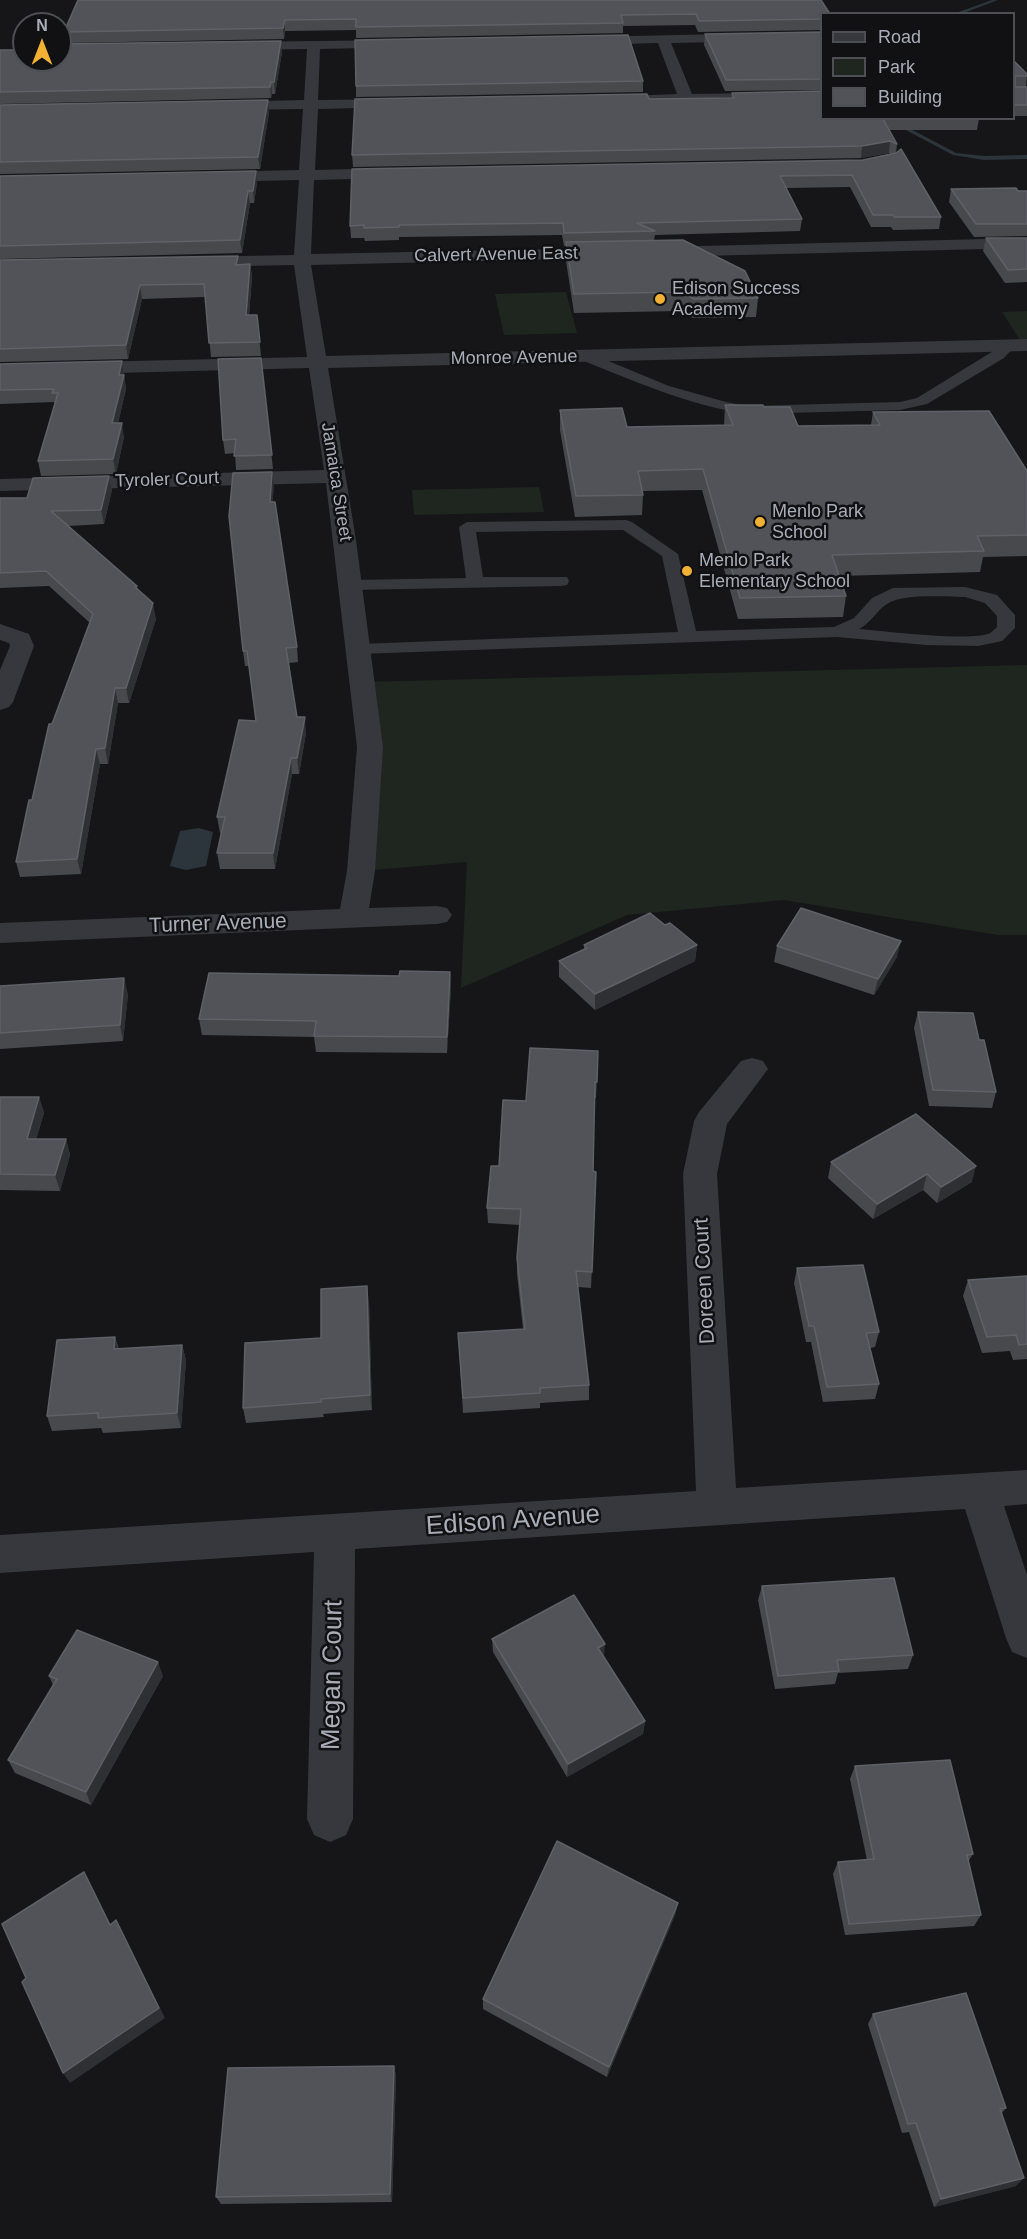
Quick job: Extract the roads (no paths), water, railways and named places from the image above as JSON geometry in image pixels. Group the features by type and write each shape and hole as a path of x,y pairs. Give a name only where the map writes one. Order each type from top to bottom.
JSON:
{"street":[{"path":"570,41 820,36"},
{"path":"663,39 686,98"},
{"path":"222,46 419,43"},
{"name":"Jamaica Street","path":"314,45 302,260 351,585 370,747 361,871 353,918"},
{"path":"592,100 820,96"},
{"path":"204,106 417,103"},
{"path":"200,177 413,173"},
{"name":"Calvert Avenue East","path":"174,262 1027,243"},
{"name":"Monroe Avenue","path":"0,370 1018,345"},
{"name":"Tyroler Court","path":"0,485 334,476"},
{"path":"0,631 20,639 22,646 0,702"},
{"name":"Turner Avenue","path":"0,933 437,915"},
{"name":"Doreen Court","path":"717,1508 700,1174 711,1120 752,1069"},
{"name":"Edison Avenue","path":"0,1554 1027,1487"},
{"path":"979,1491 1027,1638"},
{"name":"Megan Court","path":"330,1818 335,1532"}],"lane":[{"path":"584,356 684,396 729,408 747,410 900,406 922,401 1018,345"},
{"path":"475,583 467,528 626,525 670,554 688,637"},
{"path":"351,585 561,581"},
{"path":"359,649 837,632 926,640 978,641 996,638 1006,628 1006,615 991,599 965,592 893,593 878,602 860,622 837,632"}],"waterway":[{"path":"961,12 996,0"},
{"path":"889,120 955,154 984,158 1027,157"}],"place":[{"name":"Edison Success Academy","path":"660,299"},
{"name":"Menlo Park School","path":"760,522"},
{"name":"Menlo Park Elementary School","path":"687,571"}]}
